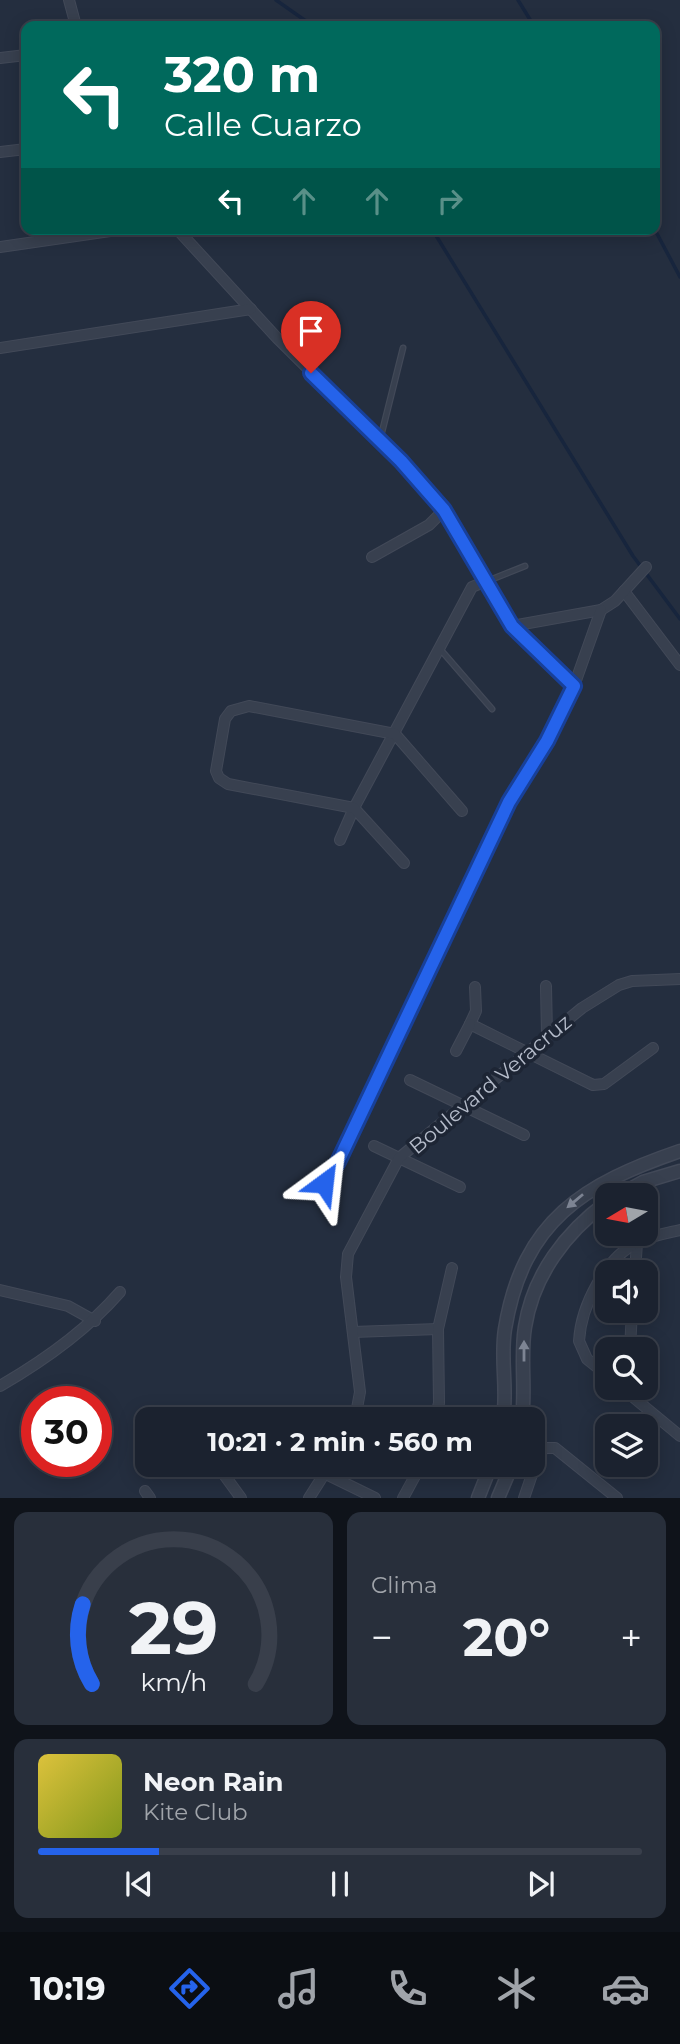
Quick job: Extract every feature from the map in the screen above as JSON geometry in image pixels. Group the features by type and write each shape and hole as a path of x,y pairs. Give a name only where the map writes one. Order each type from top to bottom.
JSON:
{"street":[{"path":"69,0 75,21"},
{"path":"0,58 21,56"},
{"path":"0,152 21,150"},
{"path":"0,247 83,235"},
{"path":"183,235 276,338 380,441 444,510 512,626 574,686"},
{"path":"0,348 251,309"},
{"path":"373,558 429,525 444,510"},
{"path":"512,626 601,610 615,601 631,580 643,570"},
{"path":"340,840 354,808 396,734 472,587 485,582"},
{"path":"624,591 680,665"},
{"path":"324,1183 338,1162 509,802 547,741 574,686 601,610"},
{"path":"404,863 354,808 228,783 219,778 216,771 225,719 231,711 249,706 396,734 462,811"},
{"name":"Boulevard Veracruz","path":"357,1407 360,1392 346,1277 348,1254 400,1158 525,1052 619,985 632,981 680,979"},
{"path":"546,986 547,1035"},
{"path":"456,1051 476,1011 475,987"},
{"path":"470,1024 598,1086 653,1048"},
{"path":"410,1080 524,1135"},
{"path":"374,1146 460,1187"},
{"path":"503,1407 505,1330 516,1282 544,1234 577,1198 601,1182 680,1152"},
{"path":"641,1183 680,1171"},
{"path":"522,1407 525,1326 541,1278 570,1234 595,1212"},
{"path":"658,1236 680,1230"},
{"path":"595,1363 582,1351 580,1331 593,1291 603,1275 633,1246"},
{"path":"438,1407 438,1329 452,1268"},
{"path":"0,1290 68,1306 95,1321"},
{"path":"0,1386 33,1367 95,1321 120,1292"},
{"path":"353,1332 438,1329"},
{"path":"638,1400 680,1436"},
{"path":"524,1498 539,1454 545,1448 555,1448 617,1498"},
{"path":"226,1477 241,1498"},
{"path":"309,1498 322,1477"},
{"path":"340,1477 375,1498"},
{"path":"403,1498 414,1477"},
{"path":"478,1498 486,1477"},
{"path":"498,1498 507,1477"}],"lane":[{"path":"380,441 403,348"},
{"path":"485,582 525,566"},
{"path":"440,649 492,709"}],"waterway":[{"path":"276,0 306,21"},
{"path":"518,0 531,21"},
{"path":"436,235 633,556 680,619"},
{"path":"658,235 680,277"}],"route":[{"path":"311,373 401,461 444,510 512,626 574,686 547,741 509,802 338,1162 324,1183"}]}
